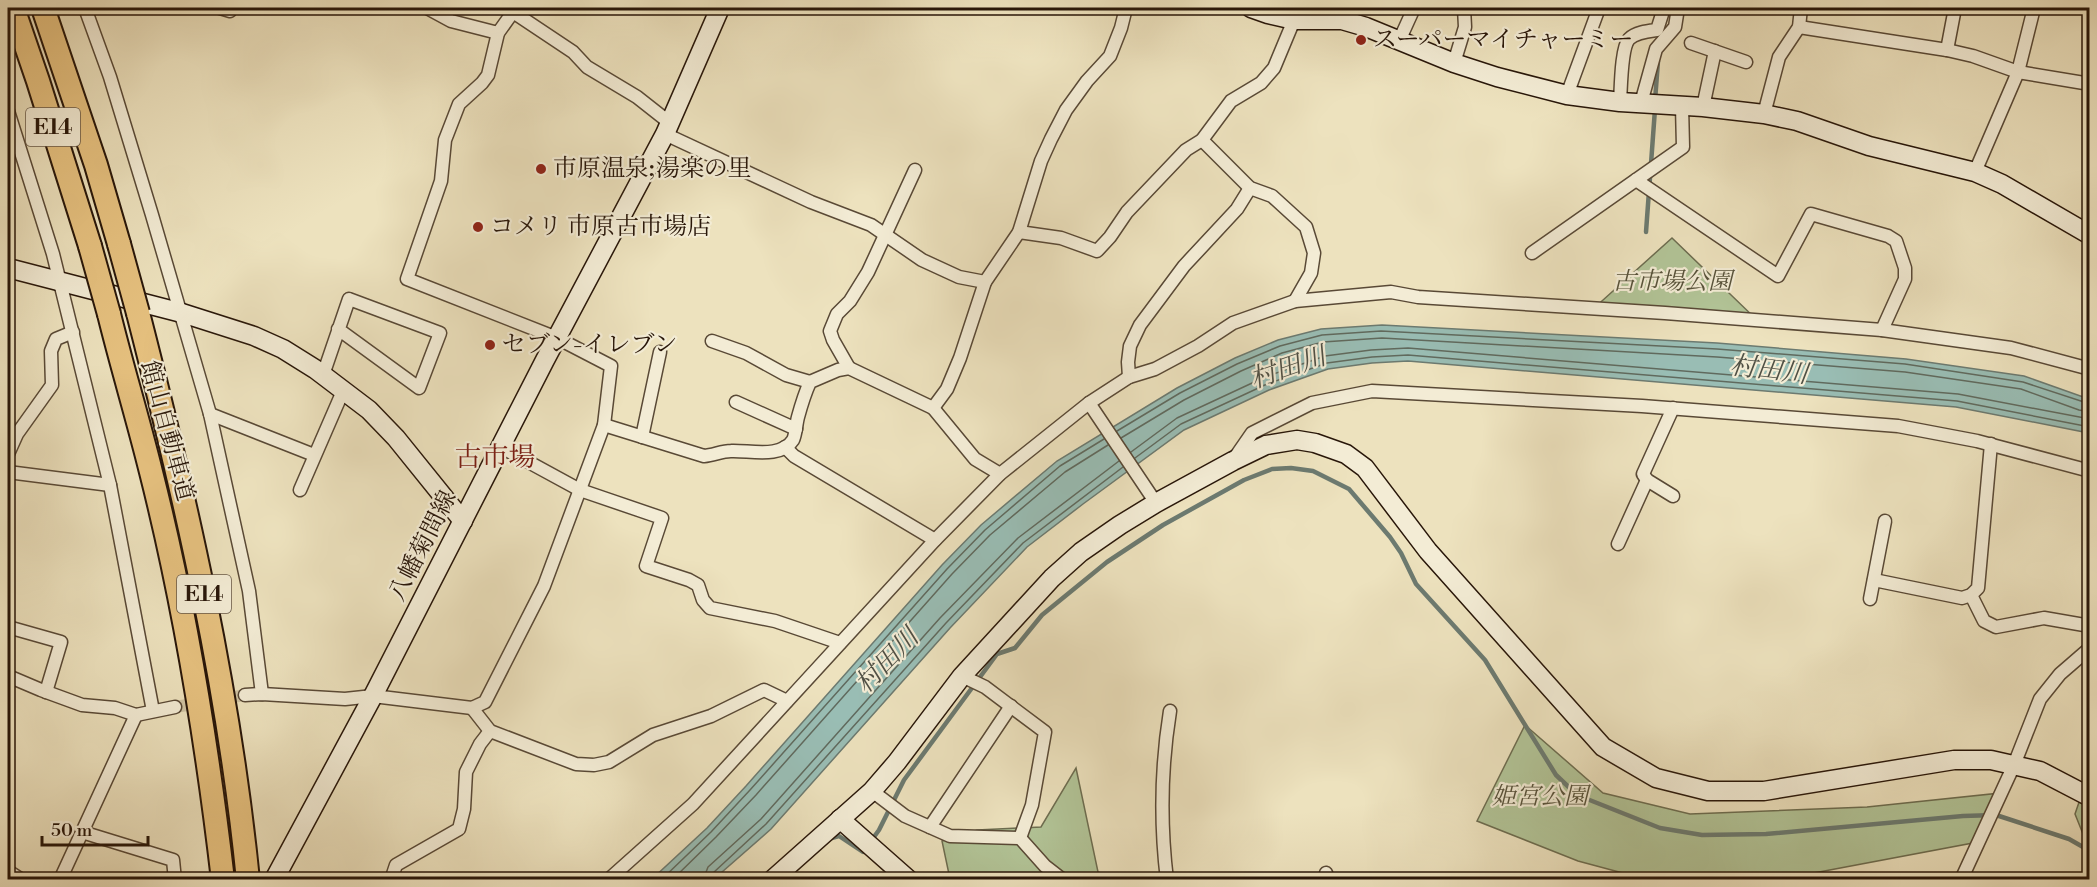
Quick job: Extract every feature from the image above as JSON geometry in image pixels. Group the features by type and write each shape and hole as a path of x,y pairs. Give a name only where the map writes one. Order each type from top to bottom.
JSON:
{"highway":[{"name":"館山自動車道","path":"13,8 90,246 151,472 182,610 204,736 223,879"},
{"name":"館山自動車道","path":"44,8 96,165 119,244 195,549 225,710 248,879"}],"street":[{"path":"85,8 110,77 182,313 210,414 249,591 262,694"},
{"path":"427,8 451,21 498,33"},
{"name":"八幡菊間線","path":"275,878 373,696 667,128 720,8"},
{"path":"933,408 946,389 960,358 985,282 1019,232 1041,161 1051,139 1066,110 1087,81 1110,56 1126,8"},
{"path":"1251,8 1294,20 1346,14 1399,41 1454,63 1567,95 1620,102 1703,107 1764,114 1797,121 1869,146 1974,172 2002,184 2090,236"},
{"path":"1399,41 1414,8"},
{"path":"1454,63 1465,27 1464,8"},
{"path":"1567,95 1599,8"},
{"path":"1620,102 1625,48 1629,39 1638,33 1657,30 1664,8"},
{"path":"1641,103 1656,49 1675,27 1678,8"},
{"path":"1764,114 1779,57 1799,27 1801,8"},
{"path":"1947,50 1955,8"},
{"path":"1974,172 2018,72 2034,8"},
{"path":"245,695 345,699 373,696 472,708 485,702 544,586 604,425 611,366 557,338 407,279 441,181 445,140 459,104 488,75 498,33 513,10 573,52 587,67 637,97 667,128 811,202 871,225 922,260 959,277 985,282"},
{"path":"1019,232 1061,238 1097,251 1156,179 1186,150 1202,140 1231,101 1261,83 1274,68 1294,20"},
{"path":"1799,27 1947,50 1973,56 2018,72 2090,84"},
{"path":"1690,43 1746,62"},
{"path":"1703,107 1715,51"},
{"path":"1532,253 1683,147 1682,106"},
{"path":"8,111 53,254 110,485 153,711"},
{"path":"1202,140 1250,188 1272,196 1306,227 1314,253 1311,273 1295,301"},
{"path":"915,170 868,272 850,301 837,314 830,331 849,368 933,408 975,459 1000,474"},
{"path":"1636,180 1779,276 1811,214 1888,236 1896,241 1905,268 1905,279 1882,330"},
{"path":"1129,377 1130,346 1140,325 1184,266 1237,209 1250,188"},
{"path":"8,268 182,313 245,333 283,349 323,375 369,410 396,438 463,521"},
{"path":"608,879 693,804 935,540 1000,474 1089,403 1129,377 1155,369 1198,346 1233,323 1295,301 1391,292 1418,297 1882,330 2011,348 2090,369"},
{"path":"323,375 338,329 349,299 440,333 418,388 338,329"},
{"path":"8,454 18,434 52,385 51,351 56,339 73,332"},
{"path":"712,341 746,354 786,375 810,382 838,370 849,368"},
{"path":"642,436 660,352"},
{"path":"604,425 704,456 733,451 763,453 785,447 793,439 810,382"},
{"path":"300,490 343,390"},
{"path":"1233,461 1252,434 1262,428 1312,403 1372,391 1673,408 1898,426 1991,444 2090,471"},
{"path":"736,402 796,429"},
{"path":"1089,403 1156,503"},
{"path":"1673,408 1643,474 1647,480 1673,496"},
{"path":"210,414 314,454"},
{"path":"772,879 872,791 963,676 1059,572 1081,552 1156,503 1233,461 1266,445 1297,440 1315,443 1346,454 1365,468 1428,551 1603,747 1656,778 1708,791 1764,791 1954,760 1991,760 2040,771 2090,797"},
{"path":"1874,580 1962,598 1971,595 1978,588 1991,444"},
{"path":"501,447 580,490 662,518 646,566 698,585 703,600 710,608 775,621 840,643"},
{"path":"785,447 794,456 935,540"},
{"path":"8,472 110,485"},
{"path":"1618,544 1647,480"},
{"path":"1870,599 1885,521"},
{"path":"1971,595 1984,621 1996,627 2044,618 2090,626"},
{"path":"8,627 61,642 46,692"},
{"path":"1961,879 2014,765 2040,699 2060,674 2090,648"},
{"path":"8,676 82,705 115,708 136,715 175,706"},
{"path":"963,676 985,687 1046,732 1032,805 1020,838"},
{"path":"472,708 490,731 576,764 594,765 609,762 653,735 711,716 764,690 787,701"},
{"path":"930,827 1011,706"},
{"path":"1167,879 1163,848 1163,756 1170,711"},
{"path":"60,879 136,715"},
{"path":"391,879 396,865 459,829 464,809 466,772 480,744 490,731"},
{"path":"872,791 905,816 950,836 1020,838 1045,866 1063,879"},
{"path":"840,819 909,879"},
{"path":"81,832 173,860 175,879"},
{"path":"8,871 22,879"}],"green space":[{"name":"古市場公園","path":"1672,238 1757,320 1593,309"},
{"name":"姫宮公園","path":"1525,725 1603,793 1690,814 1867,807 2001,793 1978,842 1782,879 1645,879 1578,861 1477,821"},
{"path":"1076,768 1098,872 1117,879 950,879 942,841 977,830 1041,827"},
{"path":"2089,776 2089,849 2075,814"}],"water":[{"name":"村田川","path":"1382,325 1717,343 1906,359 2024,376 2089,399 2089,433 1956,407 1408,361 1328,369 1269,390 1184,430 1083,504 1027,547 950,628 771,829 714,879 651,880 707,828 746,786 942,565 981,525 1057,461 1177,388 1235,358 1278,340 1321,329"}],"waterway":[{"path":"1655,101 1658,61"},
{"path":"1646,232 1655,109"},
{"path":"871,841 879,830 904,780 997,654 1015,648 1042,615 1107,562 1163,525 1244,480 1272,469 1291,468 1313,471 1349,489 1390,537 1401,553 1416,584 1485,660 1556,775 1577,795 1660,828 1702,835 1766,834 1996,815 2069,839 2090,851"},
{"path":"828,839 839,836 863,852 866,848"}],"tunnel":[{"path":"175,707 245,695"}],"place":[{"name":"スーパーマイチャーミー","path":"1361,40"},
{"name":"市原温泉;湯楽の里","path":"541,169"},
{"name":"コメリ 市原古市場店","path":"478,227"},
{"name":"セブン-イレブン","path":"490,345"}],"district":[{"name":"古市場","path":"495,458"}]}
